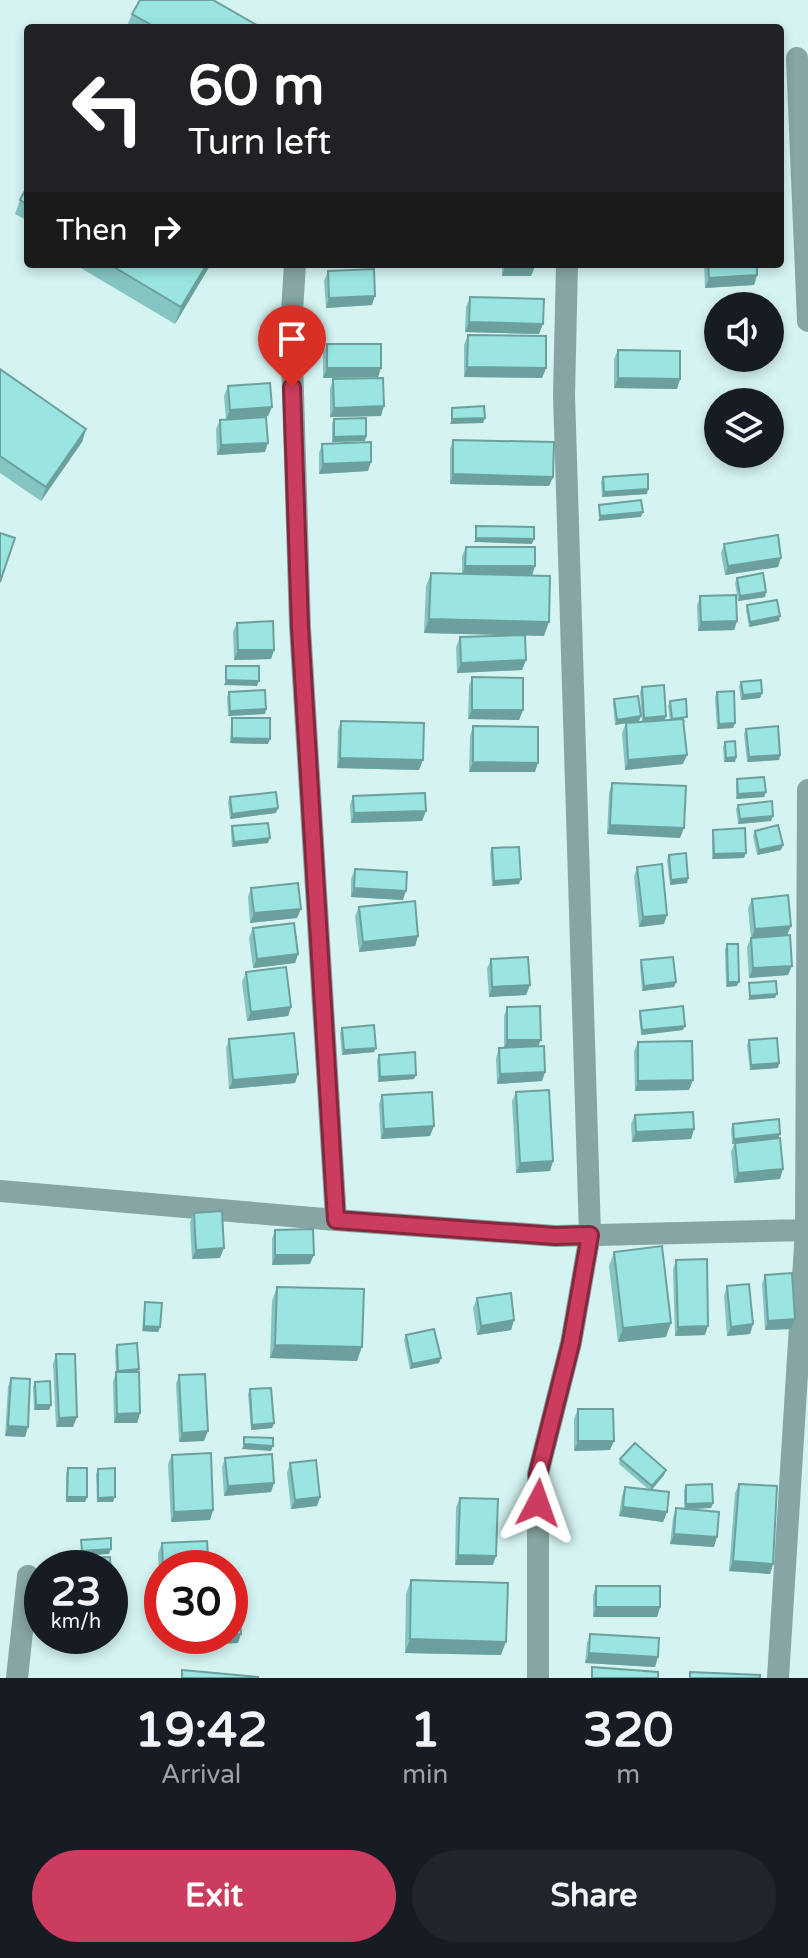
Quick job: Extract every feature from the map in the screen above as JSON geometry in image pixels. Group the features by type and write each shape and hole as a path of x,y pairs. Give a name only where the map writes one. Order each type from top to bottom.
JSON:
{"street":[{"path":"797,58 808,321"},
{"path":"295,268 291,327 300,627 336,1220"},
{"path":"538,1678 538,1474 571,1343 590,1235 564,395 567,268"},
{"path":"778,1678 807,1230 808,790"},
{"path":"0,1191 555,1236 807,1230"},
{"path":"17,1678 24,1613"}],"building":[{"path":"140,0 213,0 255,24 150,24 132,14"},
{"path":"116,268 205,268 181,307"},
{"path":"708,268 757,268 757,275 709,278"},
{"path":"374,269 375,296 329,298 328,271"},
{"path":"470,297 544,299 543,324 469,322"},
{"path":"468,335 546,336 546,368 467,367"},
{"path":"327,344 381,344 381,368 327,368"},
{"path":"618,350 680,351 680,379 618,378"},
{"path":"0,369 86,429 46,487 0,456"},
{"path":"383,378 384,406 334,408 333,379"},
{"path":"270,383 272,407 230,410 228,386"},
{"path":"484,406 485,418 452,419 452,408"},
{"path":"266,417 268,443 221,445 220,420"},
{"path":"366,418 366,436 334,437 334,419"},
{"path":"453,440 554,442 553,477 453,474"},
{"path":"371,442 371,462 323,464 322,444"},
{"path":"648,474 648,489 604,492 603,477"},
{"path":"641,500 643,512 600,516 599,505"},
{"path":"476,526 534,527 534,539 476,538"},
{"path":"0,533 15,538 0,582"},
{"path":"778,535 781,558 728,566 724,544"},
{"path":"466,547 535,547 535,566 465,566"},
{"path":"431,573 550,576 549,622 429,619"},
{"path":"763,573 766,592 740,596 737,578"},
{"path":"736,595 737,621 701,622 700,596"},
{"path":"777,600 780,616 750,622 747,605"},
{"path":"273,621 274,650 238,650 237,623"},
{"path":"525,635 526,660 461,663 460,637"},
{"path":"226,666 259,666 259,681 226,680"},
{"path":"472,677 523,678 523,710 472,710"},
{"path":"761,680 762,693 743,695 741,682"},
{"path":"664,685 666,716 644,718 642,687"},
{"path":"265,690 266,709 230,711 229,692"},
{"path":"734,691 735,723 719,724 717,692"},
{"path":"638,696 641,716 617,720 614,699"},
{"path":"686,699 687,717 672,719 670,701"},
{"path":"232,718 270,718 270,739 232,738"},
{"path":"683,719 687,755 628,760 626,723"},
{"path":"341,721 424,723 423,760 340,758"},
{"path":"473,726 538,727 538,763 473,762"},
{"path":"778,726 780,755 749,757 746,729"},
{"path":"735,741 736,757 726,758 725,742"},
{"path":"764,777 766,792 738,794 737,779"},
{"path":"612,783 686,786 684,828 610,825"},
{"path":"276,792 278,808 232,814 230,797"},
{"path":"425,793 426,811 354,813 353,796"},
{"path":"772,801 773,816 740,819 738,805"},
{"path":"268,823 270,838 234,842 232,826"},
{"path":"778,825 783,845 759,850 755,831"},
{"path":"745,828 746,853 714,854 713,830"},
{"path":"519,847 521,879 494,881 492,848"},
{"path":"686,853 688,878 671,880 669,855"},
{"path":"662,864 667,915 643,917 637,867"},
{"path":"355,869 407,872 406,891 354,888"},
{"path":"298,883 301,909 254,913 251,888"},
{"path":"788,895 791,926 755,929 752,899"},
{"path":"415,901 418,936 363,942 359,907"},
{"path":"294,923 298,954 257,959 253,928"},
{"path":"790,935 792,966 753,968 751,938"},
{"path":"727,944 738,944 739,982 728,982"},
{"path":"528,957 530,985 492,987 491,959"},
{"path":"673,957 676,982 644,986 641,960"},
{"path":"286,967 291,1007 251,1012 246,972"},
{"path":"776,981 777,994 750,996 749,983"},
{"path":"540,1006 541,1040 507,1040 507,1007"},
{"path":"683,1006 685,1026 642,1030 640,1011"},
{"path":"374,1025 376,1048 344,1050 342,1028"},
{"path":"294,1033 298,1074 233,1080 229,1039"},
{"path":"777,1038 779,1063 751,1065 749,1040"},
{"path":"692,1041 693,1080 638,1081 638,1042"},
{"path":"544,1046 545,1072 500,1074 499,1048"},
{"path":"415,1052 416,1075 380,1077 379,1055"},
{"path":"549,1090 553,1161 520,1163 516,1092"},
{"path":"432,1092 434,1126 384,1129 382,1095"},
{"path":"693,1112 694,1129 636,1132 635,1115"},
{"path":"779,1119 780,1134 734,1139 733,1124"},
{"path":"780,1138 783,1169 738,1173 735,1143"},
{"path":"222,1211 224,1248 196,1250 194,1213"},
{"path":"313,1229 314,1255 275,1255 275,1230"},
{"path":"662,1246 671,1323 623,1328 614,1252"},
{"path":"707,1259 708,1326 678,1327 676,1260"},
{"path":"792,1273 795,1319 768,1321 765,1275"},
{"path":"749,1284 753,1324 731,1327 727,1286"},
{"path":"277,1287 364,1289 362,1347 275,1345"},
{"path":"511,1293 514,1320 481,1326 477,1298"},
{"path":"145,1302 162,1303 160,1327 144,1326"},
{"path":"434,1329 441,1358 412,1364 406,1335"},
{"path":"137,1343 139,1369 118,1371 117,1345"},
{"path":"56,1354 75,1354 77,1417 59,1418"},
{"path":"116,1372 139,1372 140,1413 117,1414"},
{"path":"205,1374 208,1431 182,1433 179,1375"},
{"path":"11,1378 30,1379 28,1427 8,1426"},
{"path":"50,1381 51,1405 36,1405 35,1382"},
{"path":"271,1388 274,1423 252,1425 250,1389"},
{"path":"578,1409 613,1409 614,1441 578,1441"},
{"path":"244,1437 273,1438 273,1446 244,1444"},
{"path":"635,1443 666,1470 652,1486 620,1459"},
{"path":"211,1453 213,1510 174,1512 172,1455"},
{"path":"272,1454 274,1483 228,1486 225,1458"},
{"path":"316,1460 320,1497 295,1500 290,1463"},
{"path":"68,1468 87,1468 87,1497 67,1497"},
{"path":"115,1468 115,1497 98,1498 98,1469"},
{"path":"712,1484 713,1503 686,1504 686,1485"},
{"path":"739,1484 777,1486 773,1564 733,1561"},
{"path":"625,1487 669,1492 667,1512 623,1507"},
{"path":"460,1498 498,1499 496,1556 458,1555"},
{"path":"676,1508 719,1512 717,1537 674,1534"},
{"path":"111,1538 111,1549 82,1550 81,1540"},
{"path":"207,1541 208,1550 162,1550 162,1543"},
{"path":"411,1580 508,1583 506,1642 410,1639"},
{"path":"596,1586 660,1586 660,1607 596,1607"},
{"path":"590,1634 659,1638 658,1657 589,1653"},
{"path":"592,1667 658,1672 658,1678 592,1678"},
{"path":"182,1670 258,1677 258,1678 182,1678"},
{"path":"690,1672 760,1675 760,1678 690,1678"}],"route":[{"path":"292,387 300,627 336,1220 555,1236 590,1235 571,1343 538,1474 538,1503"}]}
